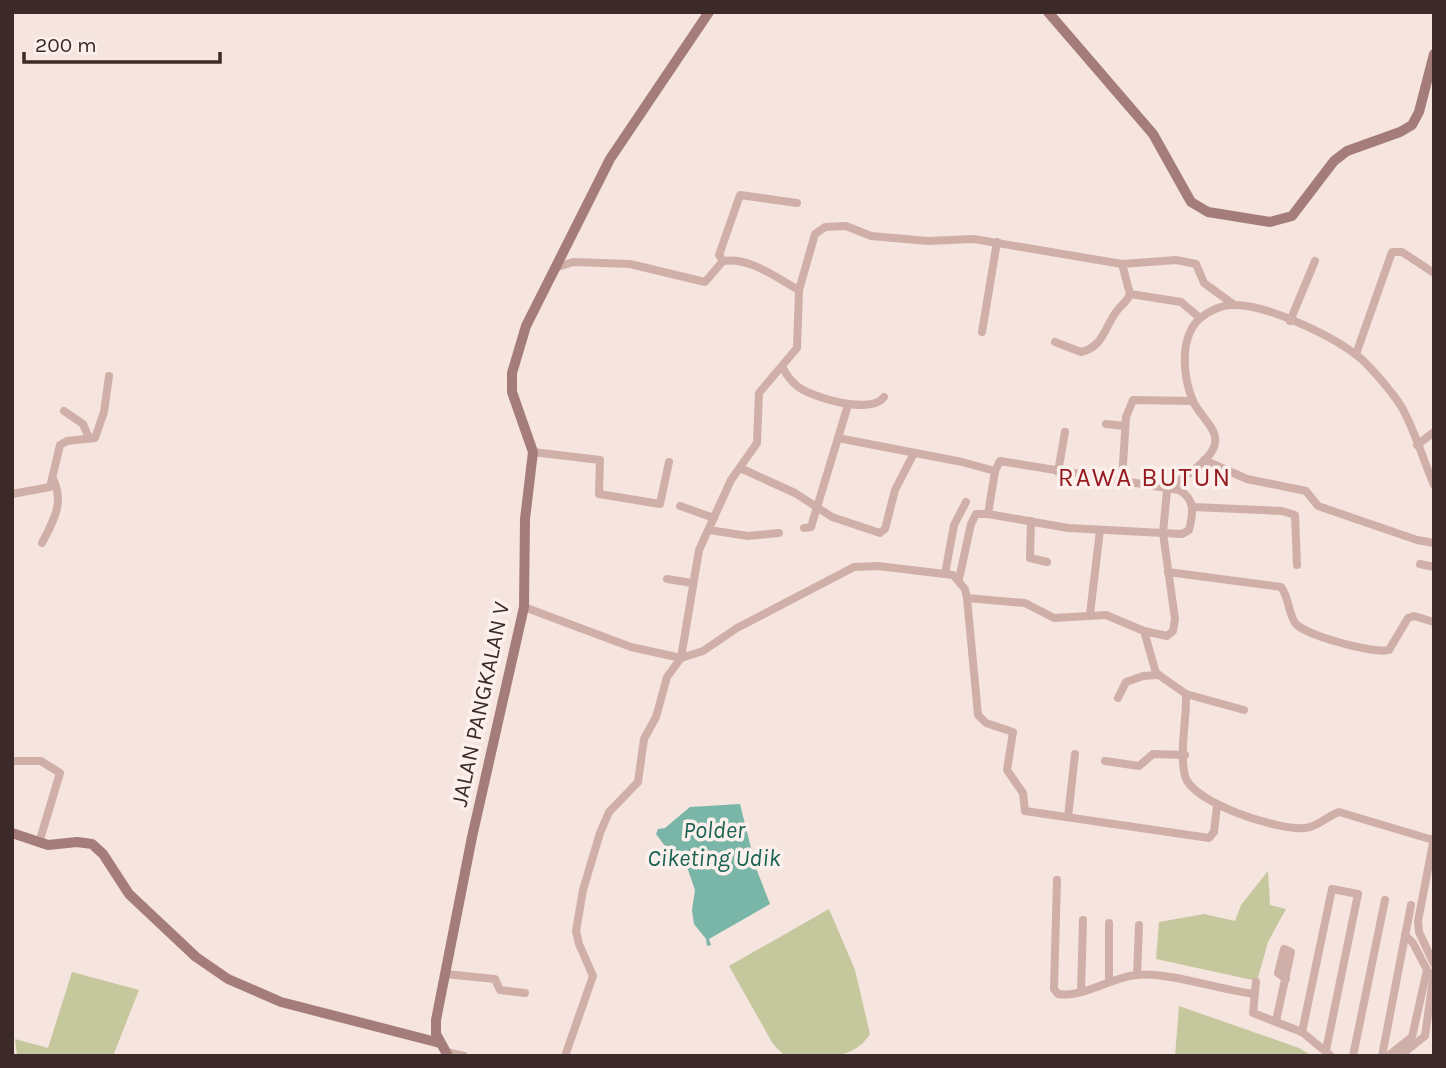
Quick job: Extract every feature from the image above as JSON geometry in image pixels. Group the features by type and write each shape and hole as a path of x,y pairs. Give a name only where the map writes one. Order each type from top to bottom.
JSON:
{"street":[{"name":"JALAN PANGKALAN V","path":"445,1050 436,1034 436,1020 524,607 525,519 533,452 516,404 512,373 526,326 621,141 709,12"},
{"path":"1048,12 1153,134 1191,202 1208,212 1270,222 1292,216 1334,161 1347,151 1401,132 1412,125 1419,112 1434,54"},
{"path":"723,261 719,255 740,195 797,202"},
{"path":"565,1056 593,976 577,936 583,890 605,818 638,782 644,739 656,717 667,677 681,658 699,550 740,468 757,443 759,393 774,374 783,368 797,348 799,290 815,234 825,227 846,226 871,236 913,241 959,239 997,242 1122,264 1176,260 1196,264 1204,282 1233,304"},
{"path":"982,332 997,242"},
{"path":"1356,354 1392,252 1402,252 1434,273"},
{"path":"558,267 573,262 640,266 705,282 715,275 723,261"},
{"path":"723,261 743,261 799,290"},
{"path":"1290,321 1315,261"},
{"path":"1122,264 1130,294"},
{"path":"1130,294 1181,302 1200,318"},
{"path":"1055,342 1081,352 1093,347 1109,329 1114,315 1130,294"},
{"path":"967,598 1025,603 1054,618 1106,615 1163,636 1173,631 1175,619 1163,533 1167,489 1204,460 1214,446 1215,433 1193,401 1185,363 1186,343 1200,318 1217,308 1233,304 1260,309 1290,321 1356,354 1401,406 1434,485"},
{"path":"783,368 797,386 848,405 878,405 884,397"},
{"path":"12,494 50,487 60,446 67,441 89,439 97,435 108,381"},
{"path":"1122,480 1125,426 1128,407 1133,401 1193,401"},
{"path":"804,528 811,527 818,509 848,405"},
{"path":"64,411 83,424 89,439"},
{"path":"1106,424 1125,426"},
{"path":"1058,472 1065,432"},
{"path":"1417,445 1434,432"},
{"path":"838,438 995,471"},
{"path":"533,452 600,460 599,494 660,504 669,462"},
{"path":"740,468 795,492 818,509 869,531 883,532 895,490 914,453"},
{"path":"1204,460 1247,479 1306,491 1318,506 1417,540 1434,542"},
{"path":"988,514 995,471 998,463 1006,461 1058,472 1122,480 1186,494 1193,507 1188,533 1100,530 976,514 971,524 959,579 967,598 978,715 986,723 1013,732 1007,770 1024,793 1025,811 1209,838 1214,832 1217,806"},
{"path":"42,543 57,515 60,495 53,479"},
{"path":"945,574 955,523 966,502"},
{"path":"680,506 714,518"},
{"path":"1193,507 1282,511 1295,515 1297,565"},
{"path":"1031,521 1030,558 1047,562"},
{"path":"955,523 971,524"},
{"path":"709,530 748,536 779,533"},
{"path":"1090,614 1100,530"},
{"path":"1419,564 1434,567"},
{"path":"524,607 631,647 681,658 702,651 737,628 854,566 878,566 945,574 959,579"},
{"path":"1168,572 1281,587 1296,623 1305,631 1372,651 1389,650 1408,618 1414,616 1434,622"},
{"path":"667,579 692,583"},
{"path":"1144,631 1158,675"},
{"path":"1118,698 1126,682 1143,676 1158,675 1186,694 1244,710"},
{"path":"1186,694 1184,773 1191,788 1217,806 1279,825 1307,829 1339,812 1433,839 1418,921 1419,932 1434,964"},
{"path":"1068,817 1075,754"},
{"path":"1105,761 1139,766 1153,754 1185,755"},
{"path":"12,761 41,761 60,773 39,843"},
{"path":"12,833 39,843 92,844 103,854 129,894 196,957 238,984 281,1002 464,1056"},
{"path":"1056,880 1054,989 1058,994 1069,996 1108,980 1152,974 1220,990 1252,1002 1276,1021 1302,1032 1329,1053 1358,894 1332,889 1302,1032"},
{"path":"1353,1056 1385,900"},
{"path":"1382,1056 1411,905"},
{"path":"1082,992 1083,920"},
{"path":"1108,980 1110,923"},
{"path":"1137,975 1139,925"},
{"path":"1388,1056 1412,1037 1427,970 1413,943 1405,935"},
{"path":"1399,1056 1425,1036 1434,972"},
{"path":"445,974 495,979 500,990 525,993"},
{"path":"1276,1021 1286,979"},
{"path":"1252,1002 1256,982"}],"green space":[{"path":"1268,871 1270,905 1286,909 1268,942 1257,981 1156,959 1159,922 1204,914 1235,921 1241,905"},
{"path":"829,909 855,970 870,1034 862,1044 843,1054 821,1057 785,1056 773,1044 729,966"},
{"path":"72,972 139,990 113,1056 17,1056 15,1039 48,1048"},
{"path":"1179,1006 1299,1048 1312,1056 1175,1056"}],"water":[{"name":"Polder Ciketing Udik","path":"740,804 756,868 770,904 709,939 711,945 707,946 706,939 694,924 692,910 695,890 687,867 682,869 656,834 658,829 665,828 690,807"}],"district":[{"name":"RAWA BUTUN","path":"1145,477"}]}
